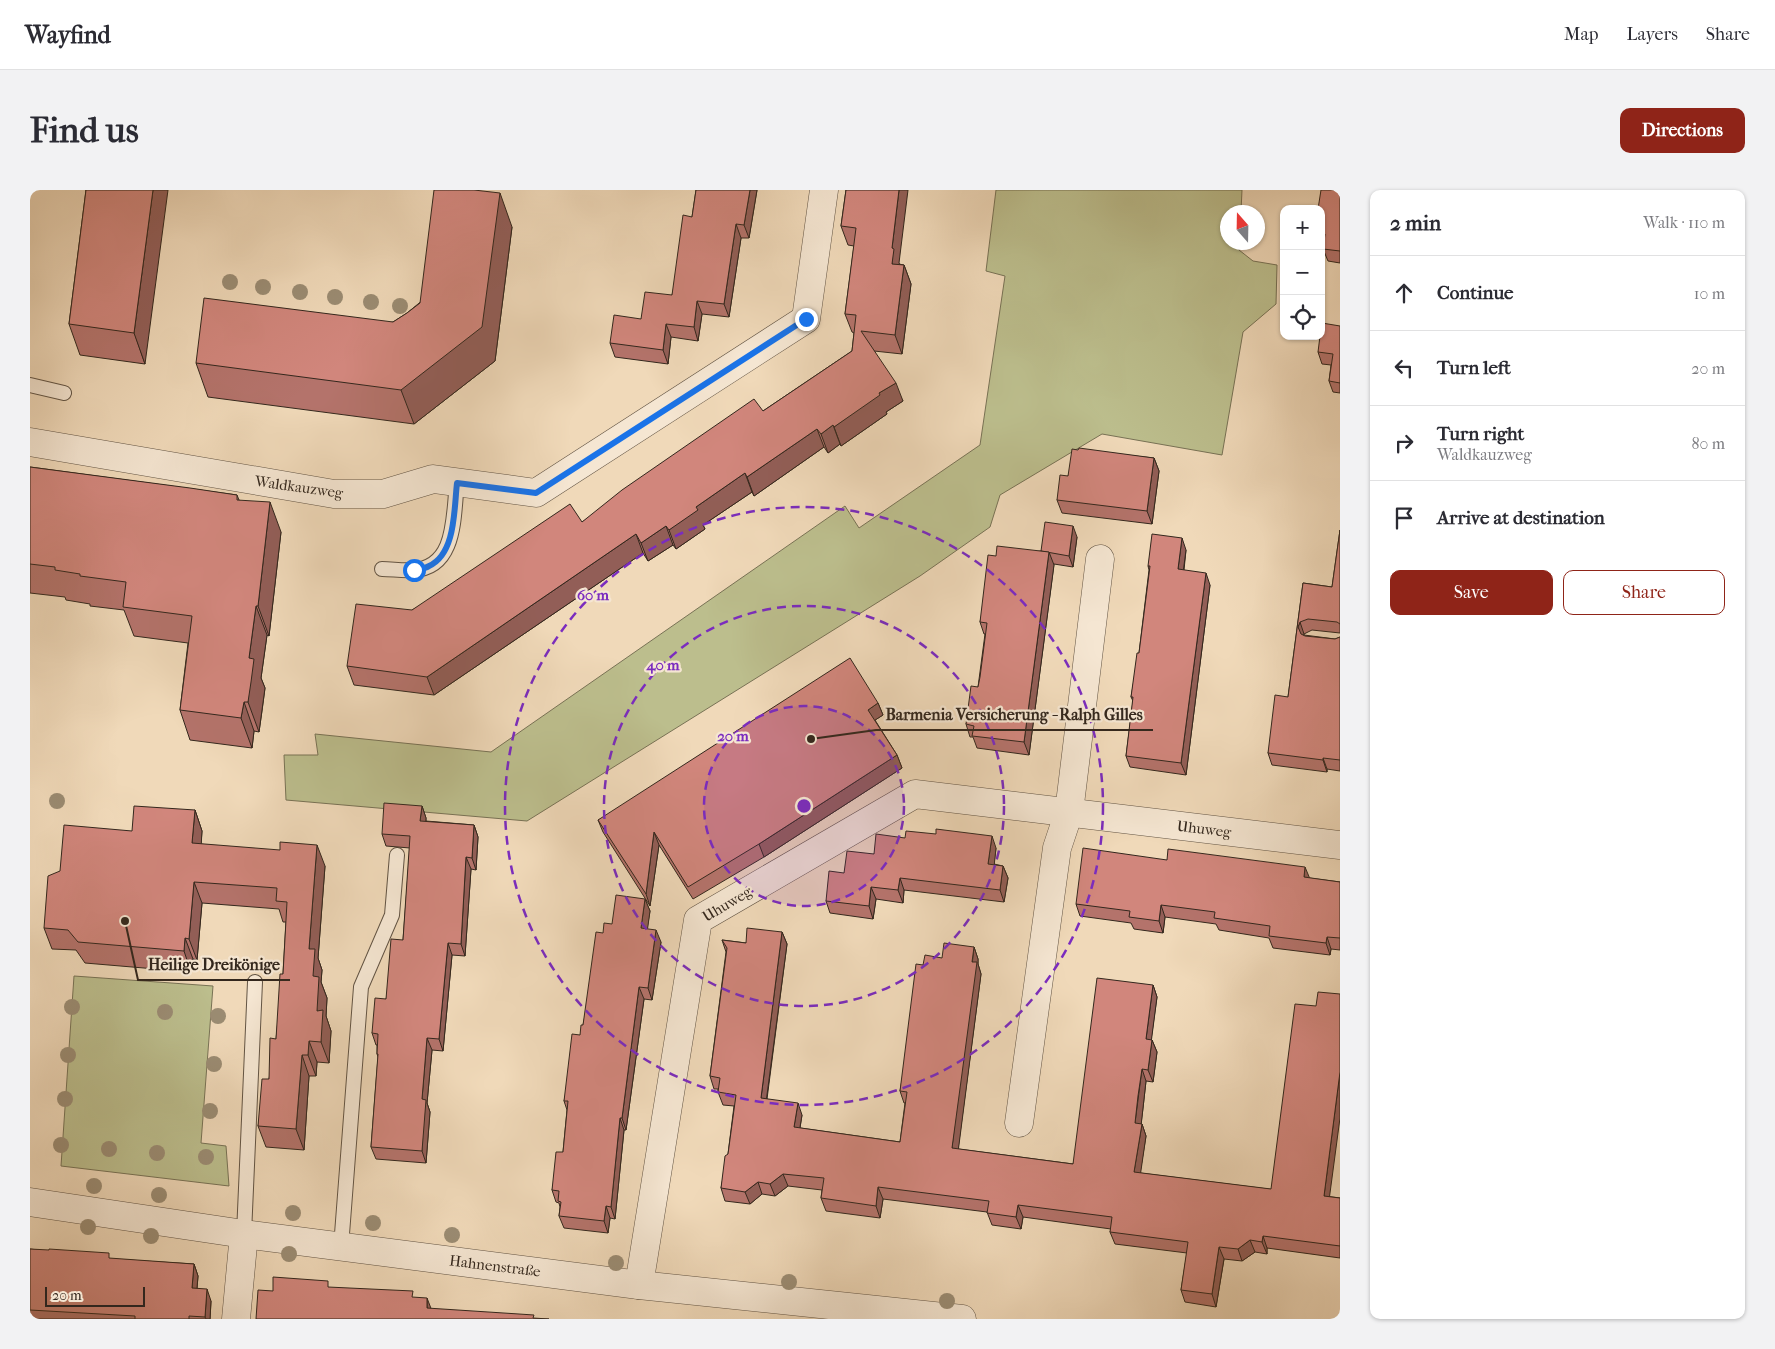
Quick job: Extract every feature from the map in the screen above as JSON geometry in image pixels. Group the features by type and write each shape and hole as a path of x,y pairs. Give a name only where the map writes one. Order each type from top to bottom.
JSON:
{"street":[{"name":"Waldkauzweg","path":"30,442 334,494 383,494 433,479 536,493 806,319 824,190"},
{"path":"1019,1122 1057,848 1069,812 1100,559"},
{"name":"Uhuweg","path":"639,1285 698,920 915,794 1340,846"},
{"name":"Hahnenstraße","path":"30,1202 244,1234 849,1313 962,1319"},
{"path":"236,1319 244,1234"}],"lane":[{"path":"30,386 64,393"},
{"path":"382,568 414,570 430,566 443,556 450,539 457,483"},
{"path":"340,1246 361,987 392,915 396,855"},
{"path":"244,1234 255,982"}],"green space":[{"path":"996,190 1242,190 1241,205 1220,205 1220,250 1239,250 1253,261 1277,265 1276,304 1243,332 1222,455 1102,434 1000,495 990,527 920,576 527,821 286,800 284,755 318,755 315,734 491,752 845,506 859,528 980,445 1005,276 986,271"},
{"path":"74,976 213,986 201,1143 226,1146 229,1186 61,1166"}],"building":[{"path":"86,190 153,190 134,333 69,324"},
{"path":"434,190 474,190 500,193 482,327 401,390 196,363 204,298 393,322 407,313 420,303"},
{"path":"696,190 750,190 744,225 736,224 724,304 697,301 694,327 666,324 663,350 610,343 614,315 641,319 645,292 672,295 683,215 692,217"},
{"path":"846,190 899,190 892,248 894,249 892,264 904,265 895,335 861,331 896,383 879,393 880,395 834,427 833,425 821,434 817,429 747,477 745,473 696,507 698,510 669,530 666,526 641,543 636,534 427,677 347,666 356,604 412,610 570,504 582,522 622,490 754,399 763,411 852,351 856,315 845,314 856,228 841,226"},
{"path":"1321,190 1340,190 1340,251 1325,249 1325,205 1319,205"},
{"path":"1325,324 1340,326 1340,383 1329,381 1333,354 1318,352 1320,340 1325,340"},
{"path":"1079,448 1154,458 1147,511 1057,500 1060,475 1068,476 1072,449 1078,450"},
{"path":"30,467 237,495 237,500 270,502 258,606 256,606 249,658 254,659 251,682 248,702 244,702 241,718 180,710 192,616 123,607 126,582 80,576 80,574 55,570 55,567 30,564"},
{"path":"1045,522 1073,526 1069,556 1041,551"},
{"path":"1340,530 1340,624 1337,622 1308,619 1300,622 1298,627 1301,634 1305,636 1335,639 1340,637 1340,760 1323,758 1323,760 1268,753 1275,695 1288,697 1303,583 1332,587"},
{"path":"1152,534 1182,538 1178,569 1206,573 1181,763 1126,756 1133,697 1131,697 1137,653 1139,653"},
{"path":"997,546 1049,552 1024,742 972,736 974,726 966,724 971,686 978,687 980,677 987,623 980,622 988,555 996,556"},
{"path":"850,658 878,703 868,710 897,755 759,844 688,887 654,832 646,894 598,820"},
{"path":"384,803 422,806 420,821 474,825 472,858 466,857 461,944 448,943 439,1039 427,1038 422,1099 426,1100 422,1151 371,1147 378,1054 378,1034 372,1033 375,998 386,999 391,939 403,940 410,836 382,834"},
{"path":"134,806 195,810 192,843 280,850 280,842 317,845 309,949 315,949 313,976 319,977 317,1011 323,1010 321,1042 309,1041 308,1055 302,1055 296,1129 258,1126 262,1079 269,1079 270,1038 276,1039 280,974 283,974 287,902 276,901 277,888 194,882 189,939 185,938 184,951 78,942 68,930 44,928 48,876 60,871 64,825 132,831"},
{"path":"936,829 992,836 988,864 1003,866 1000,890 900,878 898,890 871,887 869,906 826,901 829,871 844,873 847,851 874,854 876,834 905,838 906,831 936,834"},
{"path":"1083,848 1167,860 1168,849 1305,867 1304,877 1340,882 1340,938 1327,937 1326,943 1269,936 1270,926 1214,918 1215,912 1161,905 1159,921 1129,917 1130,911 1076,904"},
{"path":"616,895 645,899 641,928 656,930 648,988 639,987 622,1118 620,1118 611,1207 606,1206 604,1221 559,1216 561,1202 558,1201 559,1191 552,1190 556,1152 563,1152 568,1101 564,1101 572,1034 580,1035 596,932 603,933 604,923 612,924"},
{"path":"747,928 782,932 761,1098 798,1103 794,1127 900,1142 907,1092 900,1091 916,964 923,965 925,955 942,958 944,943 974,947 972,962 977,962 952,1148 1073,1164 1097,978 1153,985 1146,1039 1152,1040 1148,1070 1142,1069 1138,1096 1135,1123 1142,1124 1134,1172 1271,1189 1295,1004 1316,1006 1318,992 1340,994 1340,1072 1324,1196 1340,1198 1340,1246 1263,1236 1262,1242 1250,1240 1238,1249 1219,1247 1212,1294 1181,1290 1188,1242 1110,1232 1112,1217 1018,1205 1016,1217 987,1213 989,1201 878,1187 876,1206 821,1198 824,1178 783,1174 770,1184 758,1182 745,1192 721,1188 736,1095 718,1092 720,1078 710,1076 727,948 722,940 746,943"},
{"path":"30,1249 109,1253 109,1258 194,1264 192,1288 207,1289 205,1317 189,1316 189,1319 135,1319 135,1316 30,1310"},
{"path":"273,1277 328,1281 328,1287 413,1291 412,1297 427,1298 427,1308 534,1315 533,1318 549,1319 256,1319 258,1290 273,1291"}],"place":[{"name":"Barmenia Versicherung - Ralph Gilles","path":"811,739"},
{"name":"Heilige Dreikönige","path":"125,921"}],"route":[{"path":"414,570 430,566 443,556 450,539 457,483 536,493 806,319"}]}
